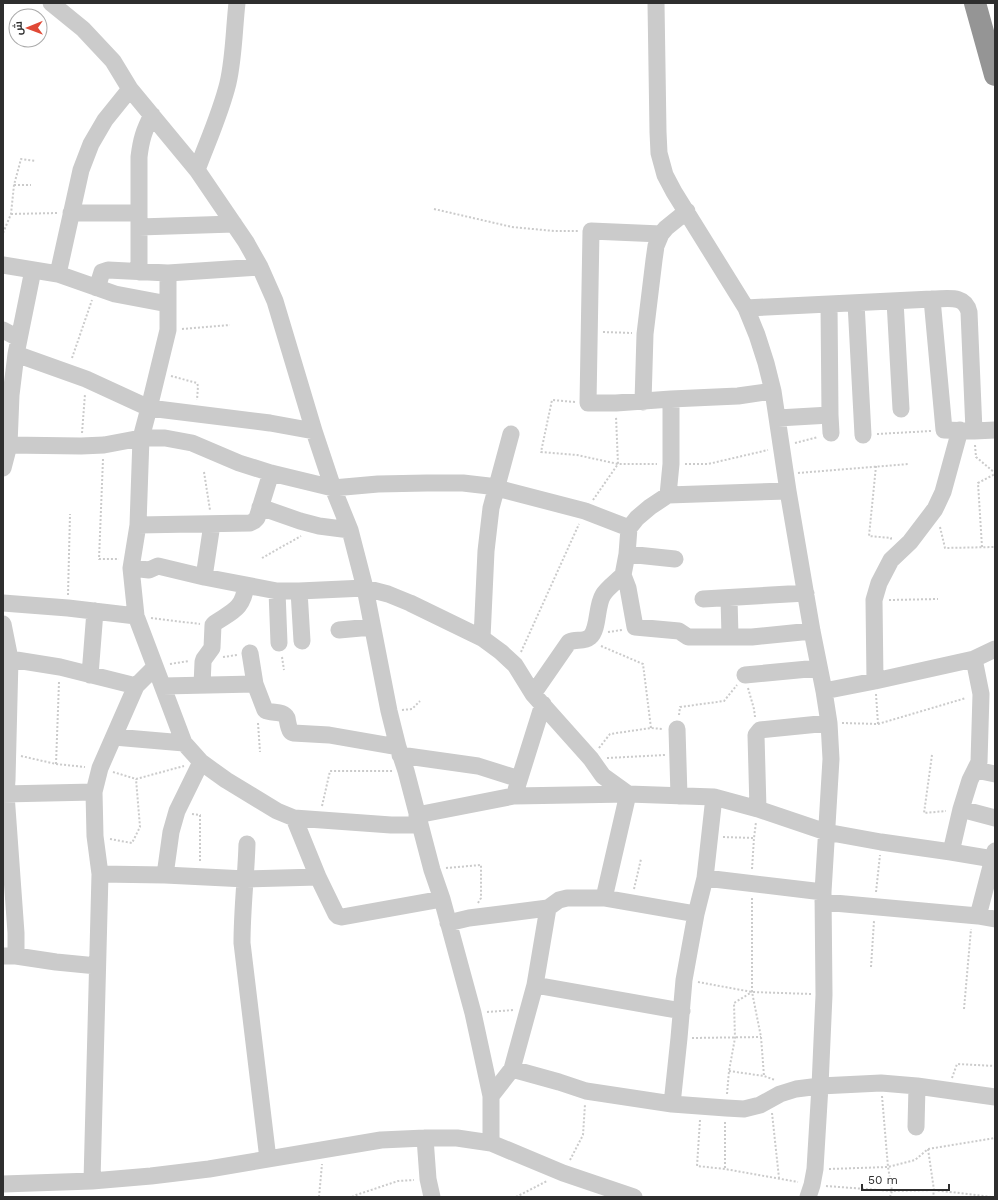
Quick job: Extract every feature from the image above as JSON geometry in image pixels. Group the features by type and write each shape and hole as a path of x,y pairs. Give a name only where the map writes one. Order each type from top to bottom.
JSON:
{"highway":[{"path":"975,3 988,26 995,75"}],"street":[{"path":"51,3 83,28 113,61 130,89 196,170 234,224 260,268 275,300 314,431 333,488 350,530 365,588 389,711 399,751 406,771 432,870 442,899 474,1013 491,1096 491,1142"},
{"path":"196,170 228,83 238,3"},
{"path":"656,3 659,153 665,175 746,308 761,349 773,391 778,418 787,483 829,723 831,759 823,897 824,995 820,1086 812,1184"},
{"path":"58,274 81,170 91,144 104,120 130,89"},
{"path":"139,272 140,142 143,131 152,115"},
{"path":"643,402 645,334 656,246 661,234 666,228 687,211"},
{"path":"71,213 139,220 234,224"},
{"path":"661,234 591,231 588,403 643,402 671,399 738,396 773,391"},
{"path":"3,265 58,274 76,279 115,294 168,304"},
{"path":"97,288 101,274 108,270 168,274 260,268"},
{"path":"3,468 9,445 7,394 33,270"},
{"path":"168,274 168,330 141,438 138,525 132,563 136,616 184,743 201,762 226,780 277,811 294,818 318,820 419,820 514,796 628,794 714,797 758,809 826,832 951,852 994,855 975,916"},
{"path":"746,308 932,299 962,300 968,306 969,312 959,431 943,492 935,509 910,542 891,560 879,583 874,600 875,681"},
{"path":"932,299 959,431"},
{"path":"895,301 901,409"},
{"path":"856,303 863,435"},
{"path":"829,304 831,432"},
{"path":"3,330 18,338"},
{"path":"16,354 86,379 149,408 270,423 314,431"},
{"path":"668,495 671,464 671,399"},
{"path":"778,418 830,415"},
{"path":"959,431 995,430"},
{"path":"482,638 486,551 491,508 511,434"},
{"path":"9,445 104,445 141,438 165,438 192,443 239,463 271,474 333,488 378,484 463,483 489,486 585,511 629,528"},
{"path":"138,525 250,523 256,518 271,474"},
{"path":"787,483 668,495 650,507 629,528 627,554 623,575 628,588 635,627 679,631 688,636 752,637 812,631"},
{"path":"260,507 319,526 350,530"},
{"path":"204,577 212,524"},
{"path":"627,554 675,559"},
{"path":"132,563 149,570 158,566 204,577 277,591 365,588 388,594 410,603 482,638 502,652 515,665 538,699 591,759 603,776 628,794"},
{"path":"514,796 538,699 569,642 572,640 589,638 595,626 603,595 623,575"},
{"path":"202,685 204,659 212,648 213,625 237,609 245,596 246,585"},
{"path":"277,591 279,643"},
{"path":"299,591 302,641"},
{"path":"703,599 806,593"},
{"path":"729,598 730,636"},
{"path":"3,603 68,608 136,616"},
{"path":"90,675 95,611"},
{"path":"3,624 10,659 7,780 4,794 8,875 16,933 10,956 97,966"},
{"path":"339,630 372,627"},
{"path":"824,691 974,658 995,649"},
{"path":"250,653 255,684 265,710 284,714 289,729 293,733 329,735 399,751 478,766 519,780"},
{"path":"951,852 961,809 970,780 979,762 988,695 974,658"},
{"path":"10,659 60,667 136,686"},
{"path":"92,1181 100,874 95,836 94,792 100,768 136,686 155,667"},
{"path":"745,675 819,668"},
{"path":"163,686 255,684"},
{"path":"758,809 756,735 760,730 829,723"},
{"path":"677,729 679,796"},
{"path":"114,737 184,743"},
{"path":"165,875 168,850 177,811 201,762"},
{"path":"976,770 995,774"},
{"path":"4,794 94,792"},
{"path":"604,898 628,794"},
{"path":"672,1104 680,1038 684,980 696,914 705,878 711,836 714,797"},
{"path":"961,809 995,818"},
{"path":"294,818 318,877 336,914 342,917 442,899"},
{"path":"247,844 246,879 242,913 242,943 268,1159"},
{"path":"100,874 165,875 246,879 318,877"},
{"path":"705,878 752,884 875,907 995,919"},
{"path":"448,923 469,918 548,908 559,900 567,898 604,898 696,914"},
{"path":"491,1096 512,1069 535,985 548,908"},
{"path":"535,985 682,1011"},
{"path":"512,1069 586,1091 672,1104 726,1108 744,1109 760,1105 780,1094 820,1086 881,1083 916,1086 995,1097"},
{"path":"916,1086 916,1127"},
{"path":"425,1138 428,1179 432,1197"},
{"path":"3,1184 92,1181 173,1174 324,1151 381,1140 457,1138 491,1142 563,1173 634,1197"}],"path":[{"path":"3,233 11,214 14,184 21,159 36,161"},
{"path":"14,184 31,186"},
{"path":"434,209 512,227 554,231 591,231"},
{"path":"11,214 71,213"},
{"path":"67,373 97,288"},
{"path":"168,330 230,325"},
{"path":"589,332 645,334"},
{"path":"158,372 197,383 196,414"},
{"path":"81,446 86,379"},
{"path":"588,403 552,400 541,452 577,455 618,464 708,464 782,447 831,432"},
{"path":"515,665 585,511 618,464 616,403"},
{"path":"863,435 959,431 976,457 995,473 978,483 982,548 995,547"},
{"path":"104,445 100,559 132,563"},
{"path":"787,483 876,466 909,464"},
{"path":"876,466 869,536 891,538 891,560"},
{"path":"204,472 212,524"},
{"path":"68,608 70,514"},
{"path":"262,558 319,526"},
{"path":"874,600 938,599"},
{"path":"136,616 213,625"},
{"path":"589,638 635,627"},
{"path":"589,638 644,664 651,728 610,734 591,759"},
{"path":"155,667 250,653"},
{"path":"56,764 60,667"},
{"path":"677,729 680,707 724,701 745,675"},
{"path":"745,675 754,708 756,735"},
{"path":"875,681 878,724"},
{"path":"829,723 878,724 988,695"},
{"path":"389,711 412,709 420,701"},
{"path":"7,753 56,764 100,768 136,779 201,762"},
{"path":"591,759 678,754"},
{"path":"932,755 924,813 961,809"},
{"path":"318,820 330,772 406,771"},
{"path":"95,836 132,843 140,827 136,779"},
{"path":"177,811 200,815 201,877"},
{"path":"711,836 754,838 752,884 752,992 761,1037 764,1076 729,1071"},
{"path":"871,967 881,842"},
{"path":"631,903 641,859"},
{"path":"432,870 481,865 480,898 469,918"},
{"path":"964,1009 975,916"},
{"path":"684,980 752,992 824,995"},
{"path":"725,1169 726,1108 729,1071 735,1038 734,1003 752,992"},
{"path":"474,1013 529,1009"},
{"path":"680,1038 761,1037"},
{"path":"957,1064 995,1066"},
{"path":"881,1083 888,1167 892,1191 890,1197"},
{"path":"516,1197 563,1173 582,1135 586,1091"},
{"path":"770,1100 779,1178"},
{"path":"701,1106 697,1166 725,1169 812,1184 892,1191 934,1190 992,1197"},
{"path":"812,1184 915,1160 928,1149 995,1138"},
{"path":"928,1149 934,1190 933,1197"},
{"path":"319,1197 324,1151"},
{"path":"352,1197 356,1194 398,1181 428,1179"}]}
